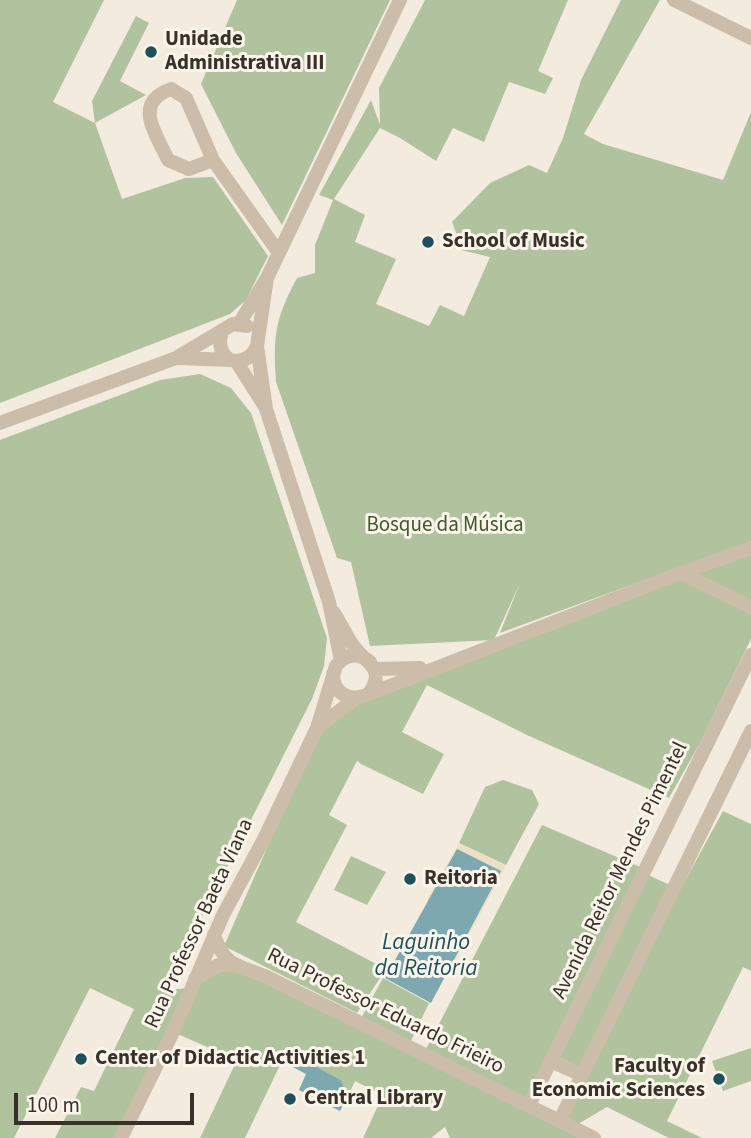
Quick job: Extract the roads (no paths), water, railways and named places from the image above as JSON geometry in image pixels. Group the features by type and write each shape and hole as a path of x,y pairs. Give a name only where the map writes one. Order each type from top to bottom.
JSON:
{"street":[{"path":"239,324 267,278 400,0"},
{"path":"674,0 690,4 751,38"},
{"path":"213,160 189,169 168,160 149,113 152,100 161,92 171,89 186,98 213,160 279,253"},
{"path":"176,358 233,361 250,357 257,343 267,278"},
{"path":"0,424 176,358 233,324 251,328 257,343 266,409 328,602 337,667 333,681 341,694 363,695 376,677 372,665 355,648 328,602"},
{"path":"222,332 219,339 220,348 233,361 266,409"},
{"name":"Rua Professor Baeta Viana","path":"317,728 363,695 751,548"},
{"path":"681,573 751,607"},
{"name":"Avenida Reitor Mendes Pimentel","path":"530,1105 751,655"},
{"path":"337,667 352,656 358,656 372,665 439,666"},
{"name":"Rua Professor Baeta Viana","path":"121,1138 173,1032 212,940 317,728 337,667"},
{"path":"560,1119 751,731"},
{"name":"Rua Professor Eduardo Frieiro","path":"212,940 232,965"},
{"name":"Rua Professor Eduardo Frieiro","path":"194,980 218,965 232,965 267,977 594,1138"},
{"path":"551,1061 582,1075"}],"water":[{"name":"Laguinho da Reitoria","path":"457,849 501,871 431,1003 385,978"},
{"path":"302,1059 341,1080 348,1096 340,1111 326,1104 329,1097 317,1091 313,1097 299,1090 306,1074 289,1065"}],"place":[{"name":"Unidade Administrativa III","path":"151,52"},
{"name":"School of Music","path":"428,242"},
{"name":"Reitoria","path":"410,879"},
{"name":"Center of Didactic Activities 1","path":"81,1059"},
{"name":"Faculty of Economic Sciences","path":"719,1079"},
{"name":"Central Library","path":"290,1099"}],"park label":[{"name":"Bosque da Música","path":"445,526"}]}
